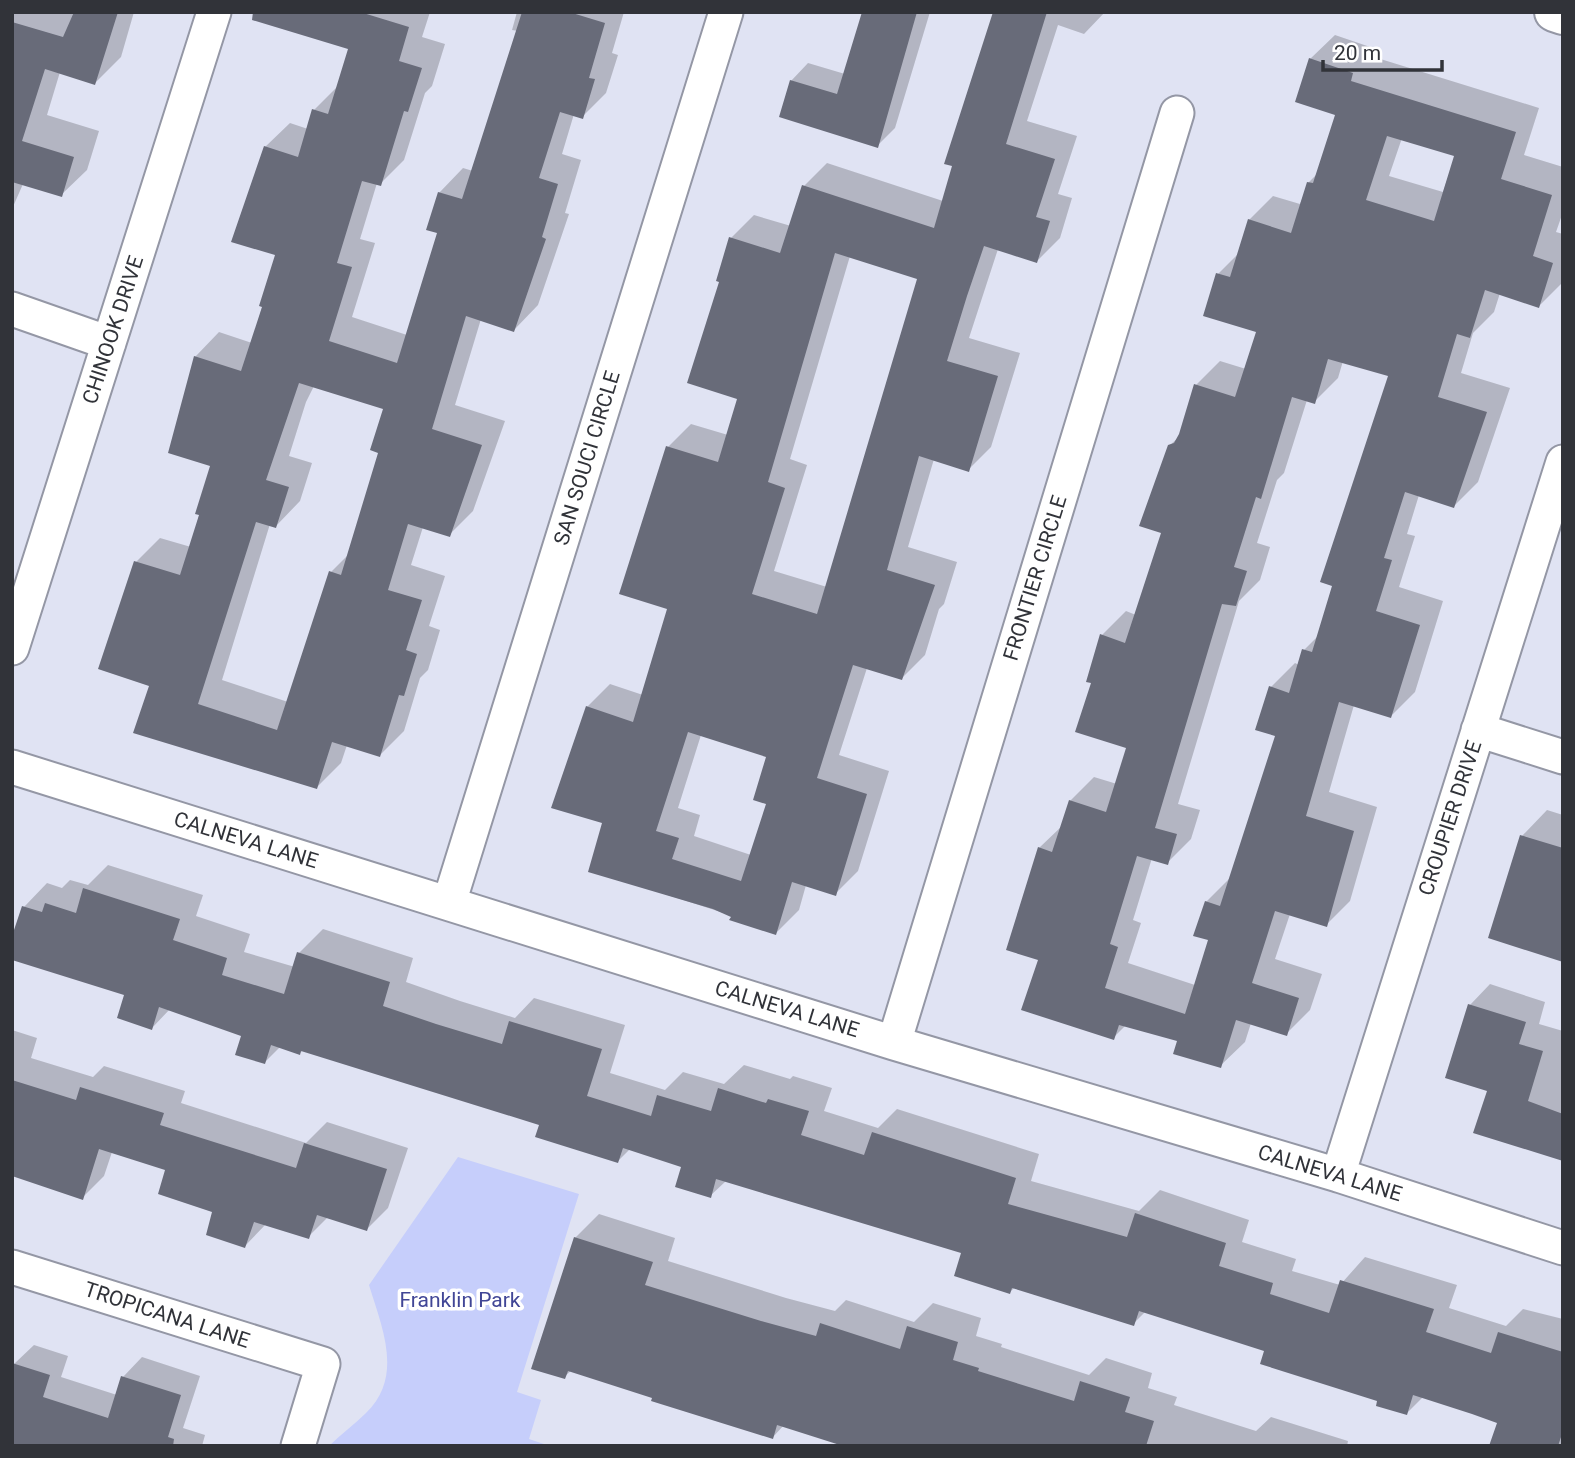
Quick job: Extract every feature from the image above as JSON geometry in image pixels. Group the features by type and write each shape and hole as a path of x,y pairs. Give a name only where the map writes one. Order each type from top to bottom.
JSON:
{"main road":[{"path":"1553,12 1563,15"}],"street":[{"name":"CHINOOK DRIVE","path":"12,648 214,12"},
{"name":"SAN SOUCI CIRCLE","path":"449,903 726,12"},
{"name":"FRONTIER CIRCLE","path":"894,1042 1177,113"},
{"path":"12,309 109,343"},
{"name":"CROUPIER DRIVE","path":"1338,1175 1563,462"},
{"path":"1478,730 1563,757"},
{"name":"CALNEVA LANE","path":"12,767 894,1042 1338,1175 1563,1248"},
{"name":"TROPICANA LANE","path":"12,1266 323,1364 298,1446"}],"green space":[{"name":"Franklin Park","path":"458,1157 579,1194 517,1392 541,1400 529,1439 550,1446 329,1446 366,1413 378,1399 384,1383 387,1351 369,1285"}],"building":[{"path":"74,12 118,12 95,85 45,69 22,141 74,157 62,197 12,182 12,22 63,37"},
{"path":"253,12 360,12 409,27 399,61 422,68 408,112 404,111 381,186 362,181 337,263 352,267 329,341 397,363 437,233 426,230 438,192 462,199 522,12 569,12 605,23 589,78 595,79 583,119 560,112 539,178 558,184 542,237 546,239 514,332 466,316 432,429 482,445 450,537 408,524 388,590 422,600 406,650 417,654 404,696 399,695 380,757 332,742 317,789 133,733 149,686 98,669 134,561 180,575 199,515 195,514 210,466 168,453 194,356 241,371 262,307 259,306 275,255 231,242 264,146 298,157 312,109 328,114 348,49 252,20","holes":["299,383 383,409 370,450 378,453 341,575 329,571 277,730 198,704 256,522 276,528 289,487 266,480"]},
{"path":"862,12 917,12 878,148 779,117 790,80 837,94"},
{"path":"993,12 1047,12 1006,144 1055,159 1036,217 1050,221 1037,263 984,246 967,296 947,361 998,376 969,472 919,456 887,570 935,585 902,680 853,665 817,778 867,794 836,896 792,882 776,935 729,920 731,917 713,909 588,872 602,823 551,808 586,706 633,722 667,609 619,594 666,446 718,462 737,399 687,383 719,282 716,281 729,237 780,253 802,185 934,228 952,166 944,164","holes":["835,253 917,279 817,614 752,594 785,488 768,482","688,732 766,757 753,800 766,804 741,881 672,859 679,838 656,831"]},
{"path":"1309,58 1353,73 1351,81 1516,132 1501,179 1552,195 1533,256 1553,263 1539,308 1485,290 1470,338 1457,334 1438,397 1487,412 1454,508 1405,492 1384,558 1392,560 1376,611 1420,625 1391,718 1339,702 1306,816 1354,831 1327,927 1275,911 1252,983 1299,998 1287,1036 1236,1020 1221,1068 1173,1054 1177,1041 1119,1025 1114,1040 1021,1010 1038,960 1006,950 1038,847 1052,852 1069,800 1106,812 1126,748 1075,732 1091,683 1086,682 1100,634 1125,643 1161,533 1139,526 1168,445 1174,443 1179,434 1194,384 1235,397 1256,332 1203,316 1216,273 1230,277 1248,219 1291,233 1307,182 1313,183 1335,115 1295,102","holes":["1387,136 1454,156 1434,221 1366,200","1328,359 1388,376 1320,582 1332,586 1312,652 1302,649 1289,693 1269,686 1255,730 1275,736 1220,906 1205,901 1193,936 1208,940 1185,1014 1105,988 1118,947 1110,944 1137,856 1168,865 1177,834 1155,828 1222,604 1236,606 1247,571 1234,567 1256,497 1261,499 1292,397 1315,404"]},
{"path":"1520,835 1563,848 1563,962 1488,938"},
{"path":"83,888 180,919 173,940 227,958 222,975 284,994 297,952 390,982 383,1006 436,1024 502,1044 509,1021 602,1049 587,1096 651,1116 657,1095 711,1111 718,1088 766,1103 768,1099 809,1111 801,1135 864,1155 872,1132 1016,1178 1008,1204 1127,1237 1135,1213 1226,1243 1219,1266 1273,1283 1270,1294 1329,1313 1340,1280 1434,1309 1426,1332 1491,1353 1498,1332 1563,1352 1563,1431 1558,1446 1489,1446 1497,1423 1472,1414 1413,1395 1407,1415 1376,1406 1377,1401 1260,1364 1264,1351 1139,1311 1134,1326 1012,1288 1010,1294 954,1276 961,1253 716,1179 711,1198 675,1187 681,1167 623,1148 618,1163 535,1137 539,1125 301,1051 300,1055 271,1045 265,1064 235,1055 241,1036 159,1007 152,1030 117,1018 124,995 12,960 12,936 22,906 42,912 45,903 76,913"},
{"path":"1468,1004 1526,1022 1519,1044 1543,1051 1528,1101 1563,1114 1563,1161 1473,1133 1487,1091 1445,1078"},
{"path":"12,1080 76,1100 80,1087 164,1113 160,1125 296,1168 304,1143 387,1169 367,1231 317,1215 309,1239 254,1222 245,1248 206,1235 212,1212 158,1194 165,1170 99,1149 83,1200 12,1176"},
{"path":"574,1237 653,1262 645,1285 761,1321 816,1336 820,1323 900,1349 907,1326 958,1342 953,1360 979,1368 978,1371 1074,1401 1080,1381 1130,1397 1125,1412 1154,1421 1146,1446 843,1446 777,1425 773,1439 651,1401 652,1398 568,1371 565,1379 531,1369"},
{"path":"12,1363 50,1375 43,1397 108,1418 121,1376 181,1395 168,1437 174,1439 173,1446 12,1446"}]}
